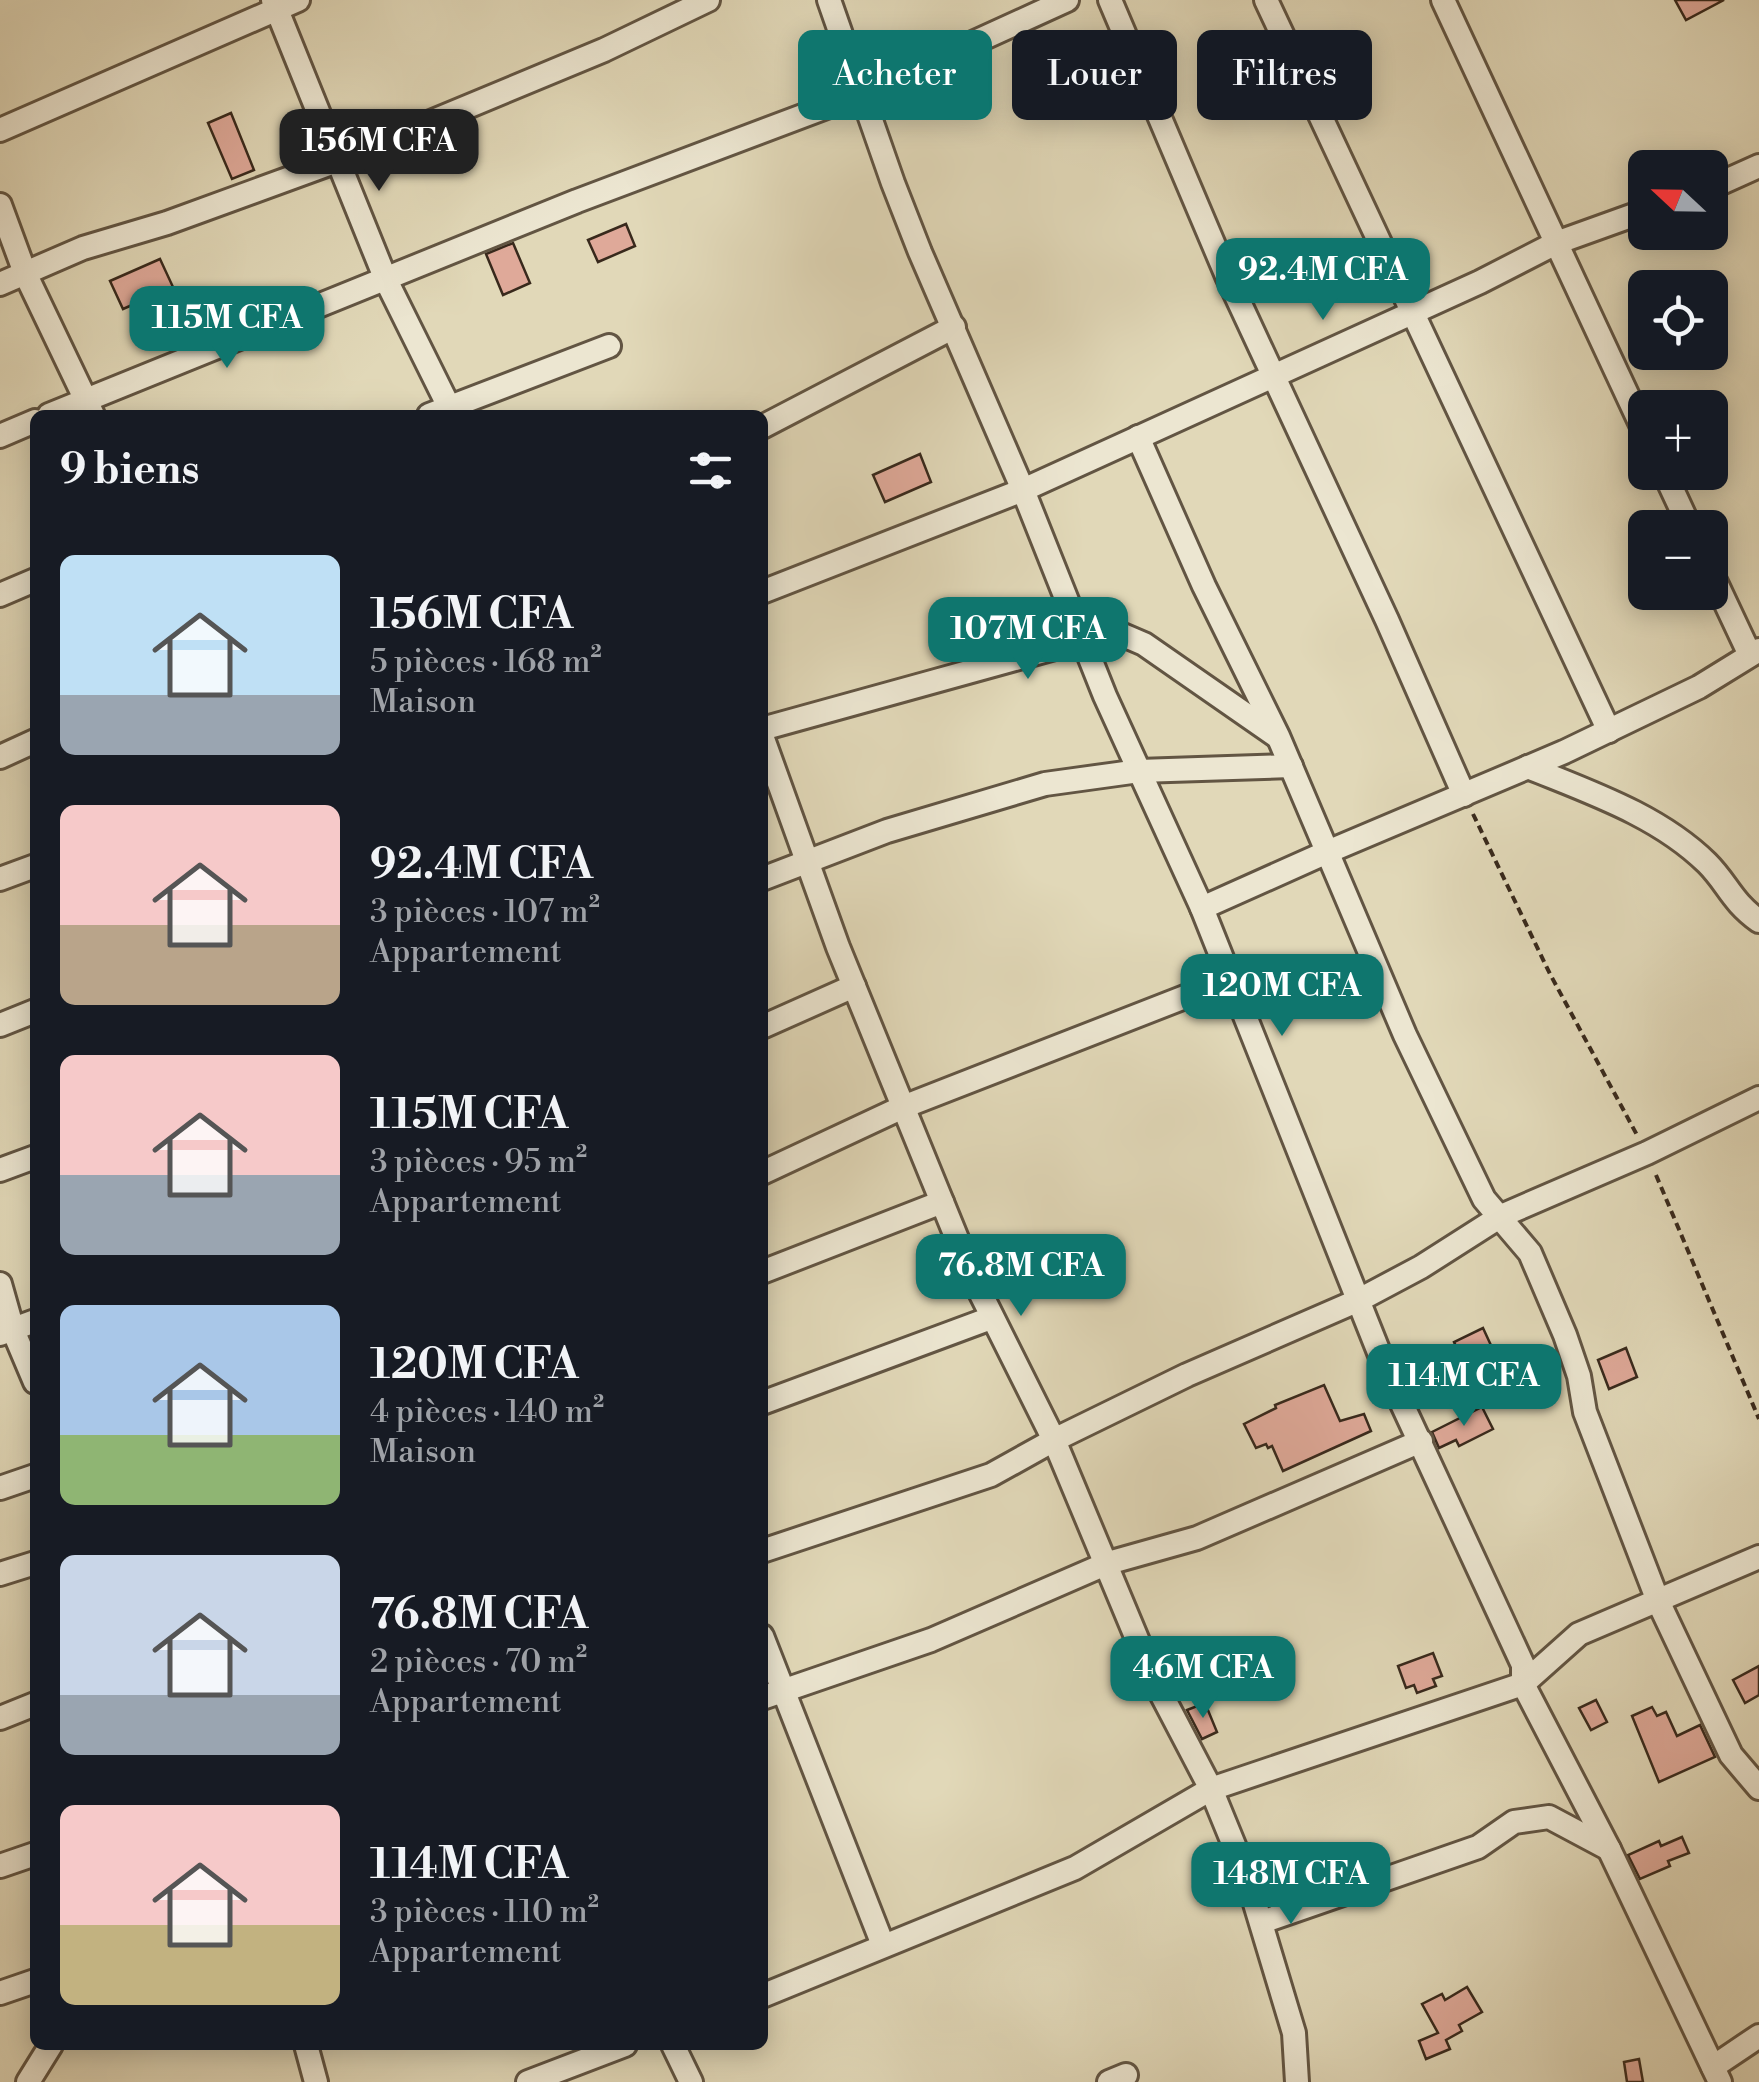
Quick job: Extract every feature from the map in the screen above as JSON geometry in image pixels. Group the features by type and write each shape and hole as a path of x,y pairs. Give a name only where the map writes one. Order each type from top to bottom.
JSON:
{"street":[{"path":"0,284 83,248 167,223 338,161 604,50 708,0"},
{"path":"829,0 839,30"},
{"path":"992,34 1067,0"},
{"path":"1110,0 1272,375 1388,620 1464,794"},
{"path":"1266,0 1609,731"},
{"path":"1443,0 1628,396"},
{"path":"0,130 282,3 338,161 443,410"},
{"path":"0,205 26,273 90,407 577,201 798,118"},
{"path":"871,120 1082,640 1202,908 1384,1364 1523,1665 1523,1684 1609,1849 1717,2075 1759,2036"},
{"path":"1728,180 1759,166"},
{"path":"768,590 1023,490 1480,282 1556,242 1628,217"},
{"path":"768,424 954,327"},
{"path":"449,410 609,346"},
{"path":"0,436 30,423"},
{"path":"1138,437 1204,586 1278,736 1406,1036 1484,1199 1530,1253 1565,1335 1579,1376 1585,1412 1658,1600 1732,1754 1759,1788"},
{"path":"0,595 30,582"},
{"path":"1202,908 1609,731 1699,687 1754,653 1728,604"},
{"path":"768,730 1110,633 1123,634 1144,644 1278,736"},
{"path":"0,757 30,743"},
{"path":"768,750 805,861 854,986 991,1318 1054,1440 1155,1682 1210,1789 1262,1922 1294,2033 1297,2082"},
{"path":"768,876 887,831 1044,784 1139,772 1291,766"},
{"path":"1528,767 1642,817 1678,840 1708,864 1736,904 1759,920"},
{"path":"0,879 30,868"},
{"path":"768,1170 902,1107 1230,979"},
{"path":"768,1024 854,986"},
{"path":"0,1025 30,1013"},
{"path":"768,1548 991,1474 1187,1375 1359,1300 1421,1267 1500,1216 1647,1153 1759,1098"},
{"path":"0,1170 30,1159"},
{"path":"768,1270 942,1202"},
{"path":"0,1284 30,1368"},
{"path":"768,1401 991,1318"},
{"path":"773,1694 932,1640 1108,1564 1197,1538 1421,1440"},
{"path":"0,1488 30,1478"},
{"path":"768,1993 1075,1868 1210,1789 1523,1684 1579,1634 1759,1557"},
{"path":"0,1574 30,1565"},
{"path":"768,1668 773,1694 883,1945"},
{"path":"0,1718 30,1706"},
{"path":"1262,1922 1478,1847 1514,1822 1549,1817 1609,1849"},
{"path":"0,1866 30,1856"},
{"path":"0,1993 30,1982"},
{"path":"28,2082 48,2050"},
{"path":"307,2050 316,2082"},
{"path":"528,2082 612,2050"},
{"path":"675,2050 691,2082"}],"path":[{"path":"1464,794 1550,974 1647,1153 1759,1419"}],"building":[{"path":"1675,0 1724,0 1686,20"},
{"path":"231,113 254,170 232,179 208,123"},
{"path":"626,224 635,246 598,262 588,240"},
{"path":"513,243 530,283 503,295 486,254"},
{"path":"160,259 173,287 123,309 110,281"},
{"path":"920,454 931,482 885,502 873,475"},
{"path":"1483,1328 1506,1378 1477,1391 1454,1342"},
{"path":"1626,1348 1637,1377 1609,1389 1598,1360"},
{"path":"1427,1353 1434,1373 1411,1382 1403,1362"},
{"path":"1324,1385 1340,1421 1364,1414 1371,1431 1283,1471 1272,1446 1256,1448 1244,1424 1276,1408 1275,1405"},
{"path":"1482,1407 1493,1429 1459,1446 1456,1440 1439,1448 1432,1432"},
{"path":"1433,1653 1442,1676 1433,1679 1436,1686 1417,1693 1414,1685 1406,1688 1398,1666"},
{"path":"1759,1666 1759,1695 1745,1703 1733,1680"},
{"path":"1596,1700 1607,1722 1591,1730 1579,1708"},
{"path":"1205,1703 1217,1732 1202,1739 1187,1710"},
{"path":"1652,1707 1657,1716 1666,1712 1677,1736 1700,1725 1715,1757 1659,1782 1632,1716"},
{"path":"1682,1837 1689,1853 1640,1879 1628,1855 1659,1841 1661,1846"},
{"path":"1467,1987 1482,2012 1459,2025 1462,2031 1446,2040 1450,2049 1426,2059 1419,2041 1438,2033 1422,2004 1442,1994 1445,2000"},
{"path":"1639,2059 1643,2082 1627,2082 1624,2062"}]}
